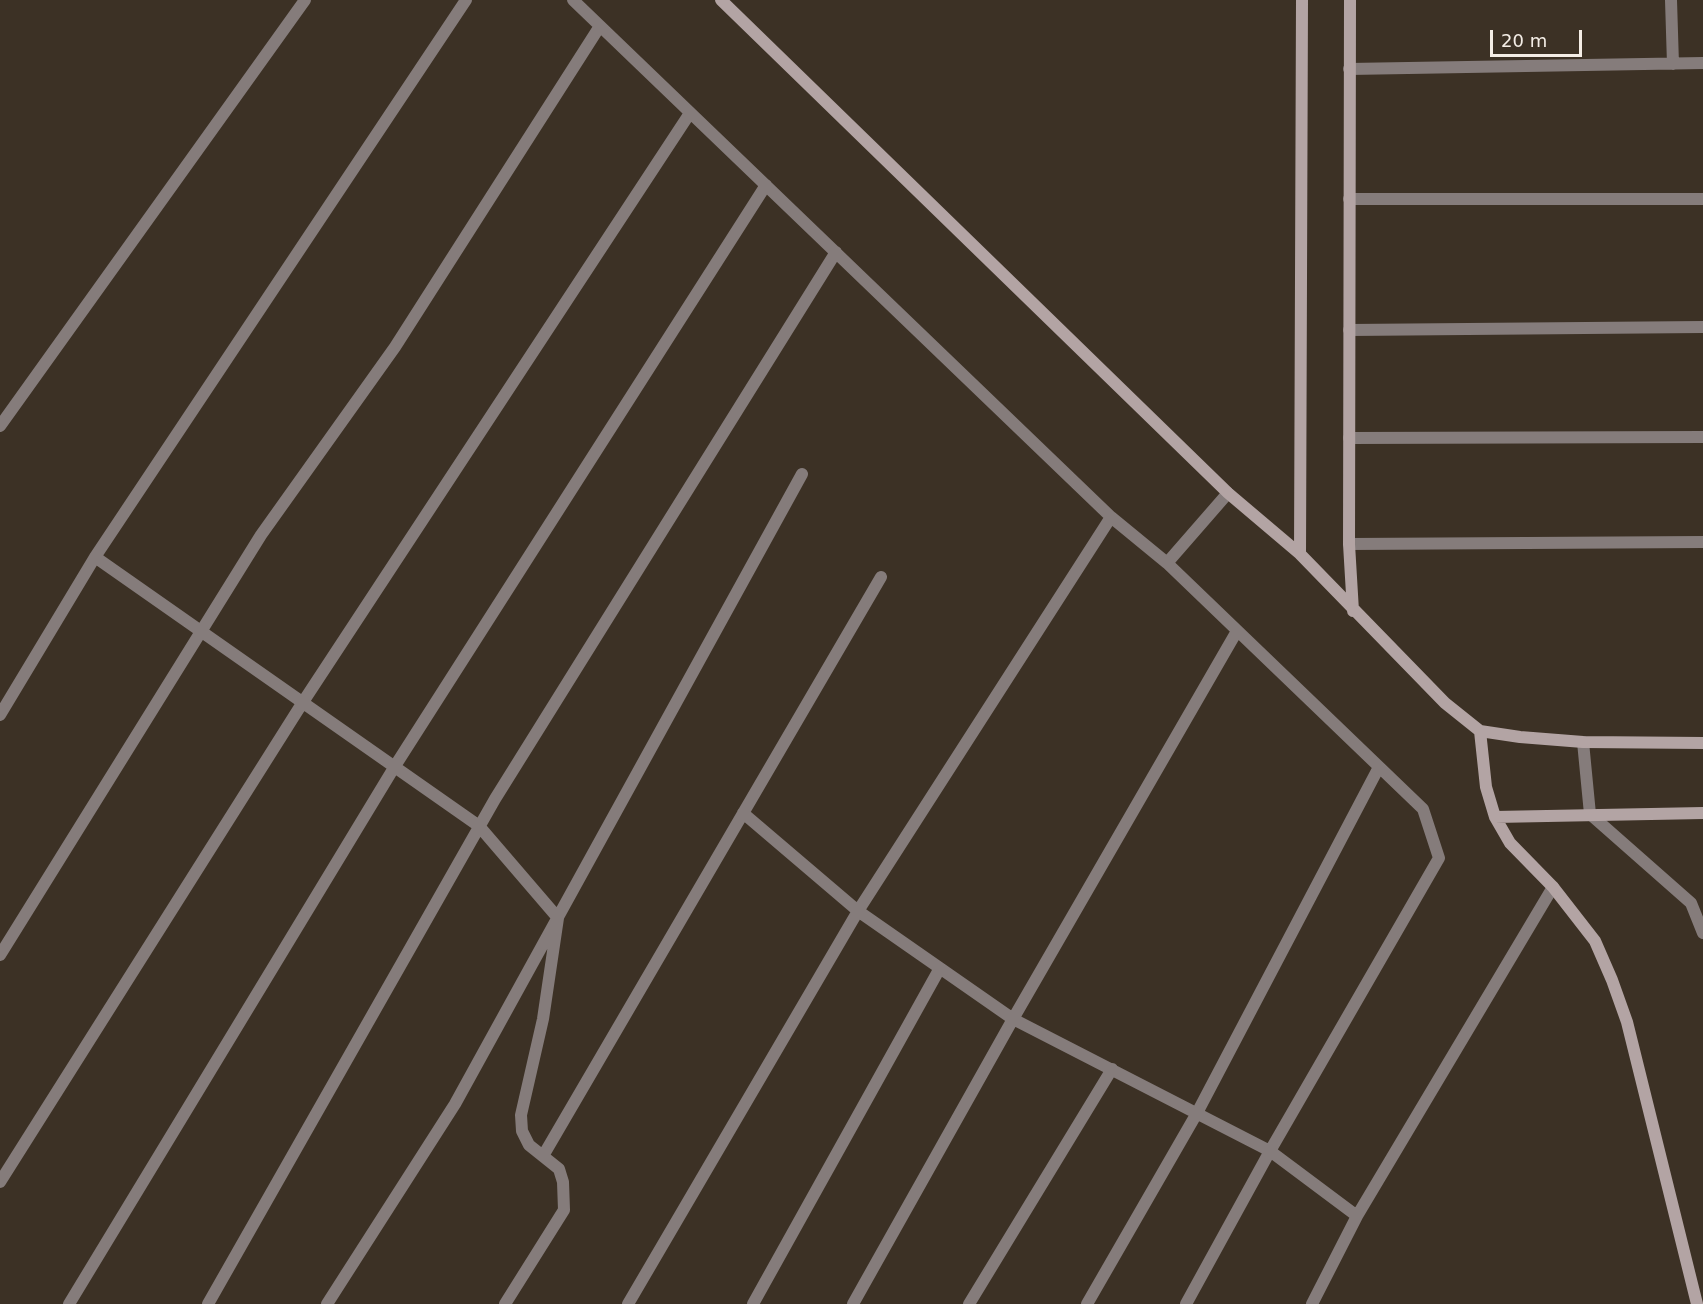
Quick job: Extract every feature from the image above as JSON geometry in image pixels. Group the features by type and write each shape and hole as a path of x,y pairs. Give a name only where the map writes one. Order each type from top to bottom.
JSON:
{"street":[{"path":"0,426 305,0"},
{"path":"0,715 95,556 466,0"},
{"path":"573,0 1111,517 1167,563 1423,809 1439,858 1270,1151 1186,1304"},
{"path":"721,0 1228,493 1300,554 1445,703 1480,731 1583,742 1703,743"},
{"path":"1300,554 1302,0"},
{"path":"1350,0 1349,544 1353,611"},
{"path":"1671,0 1673,64"},
{"path":"0,955 261,535 395,347 600,26"},
{"path":"1349,69 1703,63"},
{"path":"0,1182 303,702 690,113"},
{"path":"69,1304 395,766 766,185"},
{"path":"1349,199 1703,199"},
{"path":"207,1304 479,826 836,252"},
{"path":"1349,330 1703,327"},
{"path":"1349,438 1703,437"},
{"path":"327,1304 455,1104 802,474"},
{"path":"1167,563 1228,493"},
{"path":"628,1304 858,911 1111,517"},
{"path":"1349,544 1703,542"},
{"path":"95,556 479,826 558,918 543,1019 521,1115 522,1131 529,1145 559,1169 563,1182 564,1209 505,1304"},
{"path":"543,1156 881,577"},
{"path":"853,1304 1013,1019 1237,631"},
{"path":"1480,731 1486,787 1494,817 1510,843 1553,887 1595,941 1623,1011 1697,1304"},
{"path":"1583,742 1590,814 1692,903 1703,933"},
{"path":"1087,1304 1197,1113 1379,767"},
{"path":"742,813 858,911 1013,1019 1270,1151 1357,1216"},
{"path":"1494,817 1703,813"},
{"path":"1312,1304 1357,1216 1553,887"},
{"path":"753,1304 940,968"},
{"path":"969,1304 1112,1070"}]}
